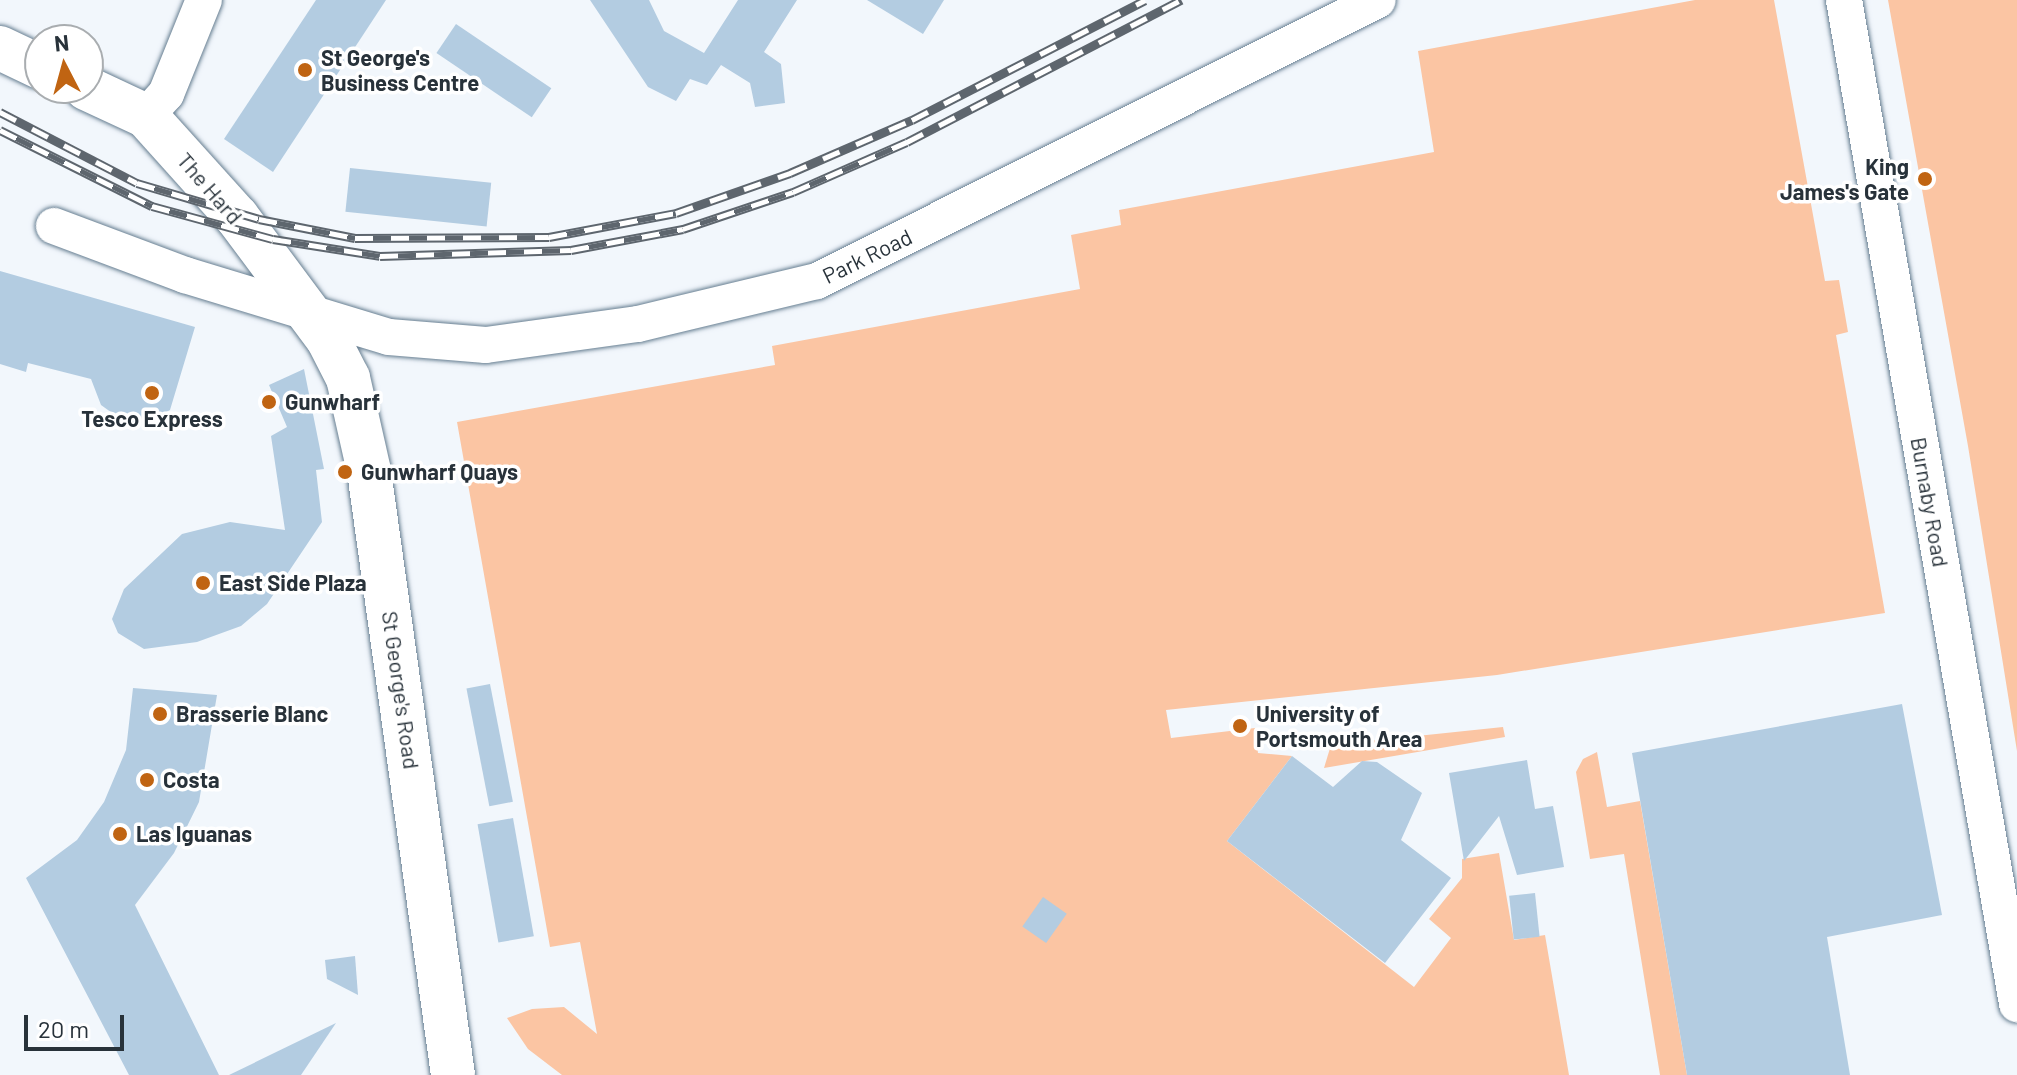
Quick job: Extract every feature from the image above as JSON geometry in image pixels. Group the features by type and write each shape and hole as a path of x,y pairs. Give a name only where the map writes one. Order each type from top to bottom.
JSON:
{"main road":[{"path":"0,48 24,59"},
{"name":"The Hard","path":"104,96 146,116 237,217 311,317"},
{"name":"St George's Road","path":"311,317 348,378 369,471 453,1075"}],"street":[{"path":"146,116 166,94 204,0"},
{"name":"Park Road","path":"54,226 311,317 420,342 521,343 638,324 817,281 1378,0"},
{"name":"Burnaby Road","path":"1844,0 2017,1004"}],"shaded area":[{"path":"1695,0 1774,0 1825,281 1839,280 1848,332 1836,335 1885,613 1497,675 1166,710 1171,738 1255,728 1258,753 1292,756 1227,841 1414,987 1451,938 1429,919 1462,878 1462,859 1499,853 1514,940 1545,935 1569,1075 562,1075 528,1049 507,1018 532,1009 564,1007 597,1034 580,942 550,947 457,422 775,365 772,346 1080,289 1071,235 1121,225 1119,210 1434,152 1418,51"},
{"path":"1888,0 2017,0 2017,751 1968,446"},
{"path":"1503,727 1505,737 1324,768 1331,745"},
{"path":"1597,752 1607,807 1640,801 1687,1075 1660,1075 1624,854 1590,859 1576,772 1583,759"}],"building":[{"name":"St George's Business Centre","path":"316,0 386,0 273,172 224,139"},
{"path":"590,0 649,0 664,31 704,53 738,0 797,0 764,52 781,64 785,103 755,107 750,83 721,65 707,85 690,79 676,101 648,87"},
{"path":"867,0 944,0 923,34"},
{"path":"456,24 551,88 532,117 436,53"},
{"path":"350,168 491,183 487,227 345,212"},
{"path":"0,271 195,327 170,410 146,423 126,423 101,405 91,379 28,363 26,372 0,364"},
{"name":"East Side Plaza","path":"304,369 324,469 316,470 322,522 267,604 241,626 197,642 144,649 118,633 112,619 124,589 182,534 230,522 285,530 271,436 287,427 269,385"},
{"path":"490,684 513,802 489,806 466,689"},
{"path":"133,688 217,695 199,802 174,853 135,905 219,1075 129,1075 26,878 77,840 104,802 126,750"},
{"path":"1902,704 1942,915 1827,937 1850,1075 1687,1075 1632,753"},
{"path":"1292,756 1333,787 1362,761 1377,762 1422,793 1401,840 1451,878 1385,963 1227,841"},
{"path":"1527,760 1535,809 1553,806 1564,867 1517,875 1499,816 1464,861 1449,773"},
{"path":"513,818 534,936 498,942 478,824"},
{"path":"1535,893 1540,937 1514,939 1509,896"},
{"path":"1043,897 1067,914 1046,943 1022,926"},
{"path":"355,956 358,995 327,979 325,960"},
{"path":"336,1023 301,1075 229,1075"}],"railway":[{"path":"0,112 137,183 259,219 355,238 549,237 676,213 790,173 912,120 1145,0"},
{"path":"0,130 152,206 273,239 380,256 571,250 683,229 793,192 907,142 1181,0"}],"place":[{"name":"St George's Business Centre","path":"305,70"},
{"name":"King James's Gate","path":"1925,179"},
{"name":"Tesco Express","path":"152,393"},
{"name":"Gunwharf","path":"269,402"},
{"name":"Gunwharf Quays","path":"345,472"},
{"name":"East Side Plaza","path":"203,583"},
{"name":"Brasserie Blanc","path":"160,714"},
{"name":"University of Portsmouth Area","path":"1240,726"},
{"name":"Costa","path":"147,780"},
{"name":"Las Iguanas","path":"120,834"}]}
